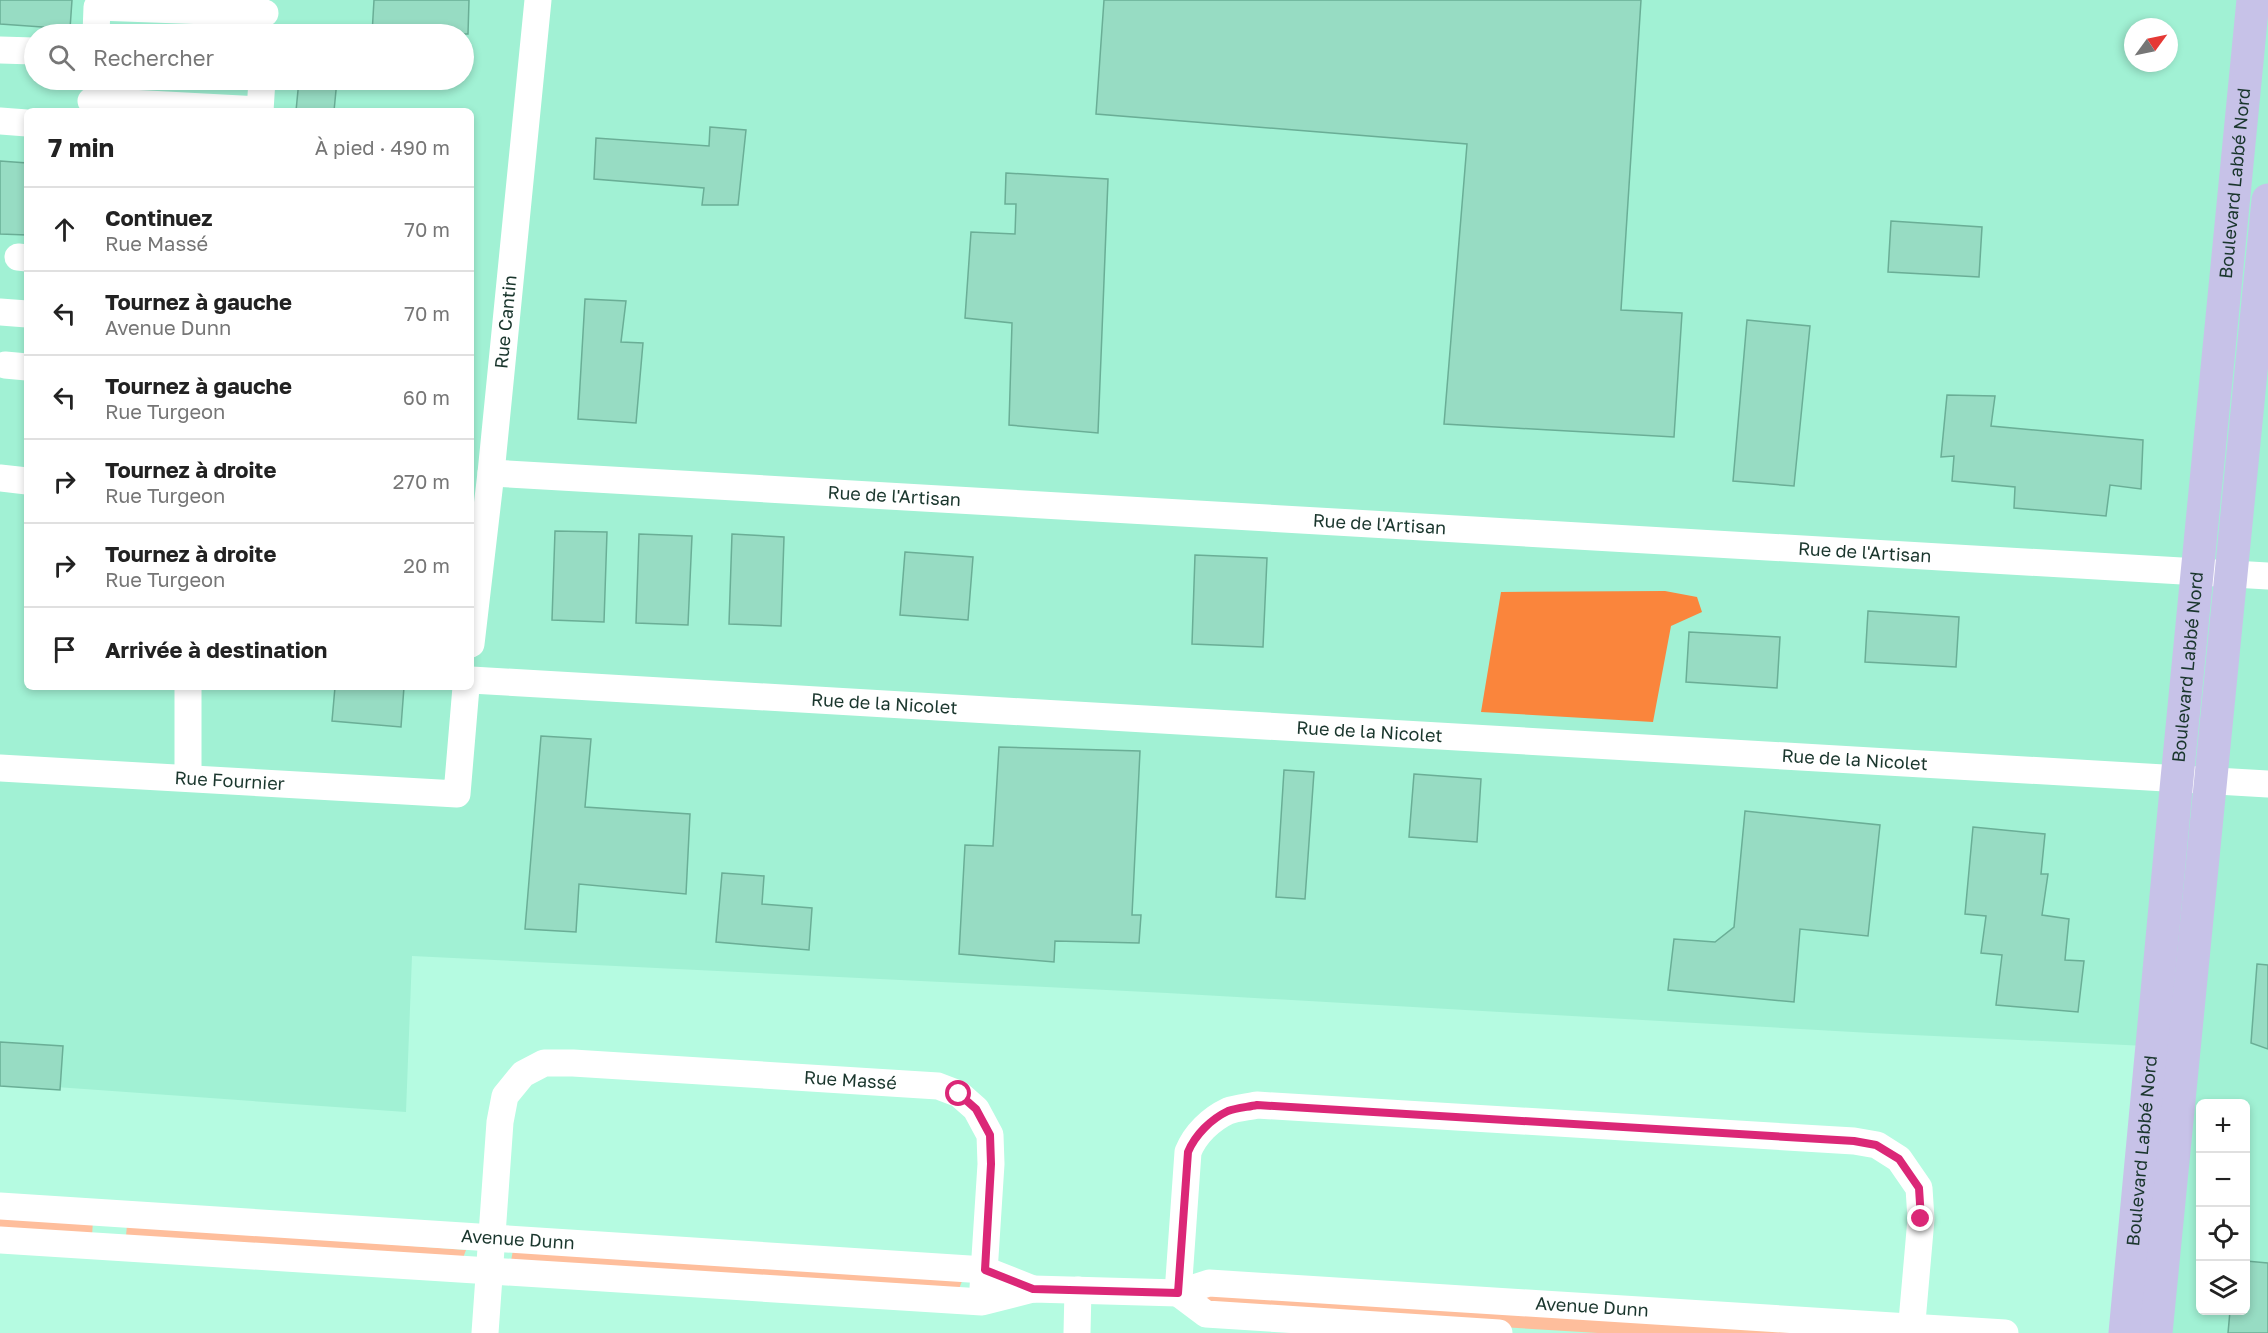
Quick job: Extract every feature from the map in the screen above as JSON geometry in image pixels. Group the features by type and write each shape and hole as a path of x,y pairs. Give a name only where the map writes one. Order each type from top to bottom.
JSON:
{"main road":[{"name":"Boulevard Labbé Nord","path":"2125,1333 2176,779 2253,0"},
{"name":"Boulevard Labbé Nord","path":"2156,1333 2268,200"}],"street":[{"name":"Rue Cantin","path":"474,618 491,473 538,0"},
{"path":"96,24 97,7 265,16"},
{"path":"0,50 24,51"},
{"path":"260,108 261,90"},
{"path":"92,97 224,108"},
{"path":"0,121 24,123"},
{"path":"0,312 24,314"},
{"name":"Rue de l'Artisan","path":"491,473 2268,576"},
{"path":"0,478 24,481"},
{"name":"Rue de la Nicolet","path":"474,680 2268,784"},
{"path":"188,690 188,778"},
{"name":"Rue Fournier","path":"0,768 457,794 466,690"},
{"name":"Rue Massé","path":"492,1239 505,1096 523,1074 544,1063 938,1086 959,1094 976,1109 990,1135 991,1164 982,1302"},
{"path":"1499,1333 1206,1314 1178,1293 1188,1152 1191,1143 1202,1130 1228,1111 1257,1105 1854,1141 1876,1145 1899,1159 1919,1188 1921,1219 1911,1330"},
{"name":"Avenue Dunn","path":"0,1206 985,1270 1033,1289"},
{"path":"110,1247 114,1213"},
{"path":"485,1333 492,1239"},
{"name":"Avenue Dunn","path":"0,1240 982,1302 1033,1289 1178,1293 1209,1284 1911,1330 2005,1333"},
{"path":"1077,1333 1078,1290"}],"shaded area":[{"path":"0,0 2268,0 2268,1333 2167,1333 2146,1046 1871,1033 1167,993 412,956 406,1112 0,1083"},
{"path":"1665,591 1697,597 1702,612 1671,626 1653,722 1481,712 1501,592"},
{"path":"0,1215 93,1219 92,1237 0,1231"},
{"path":"127,1225 466,1250 463,1258 126,1236"},
{"path":"513,1250 962,1281 959,1289 511,1261"},
{"path":"1203,1293 1875,1333 1598,1333 1205,1309"}],"building":[{"path":"0,0 72,0 70,24 0,24"},
{"path":"374,0 469,0 468,24 373,24"},
{"path":"1104,0 1641,0 1621,310 1682,313 1674,437 1444,424 1467,144 1096,114"},
{"path":"298,90 336,90 334,108 296,108"},
{"path":"710,127 746,130 738,205 702,205 704,188 594,179 596,138 709,146"},
{"path":"0,161 24,163 24,235 0,234"},
{"path":"1006,173 1108,179 1098,433 1009,425 1012,323 965,318 971,232 1015,234 1016,204 1005,204"},
{"path":"1891,221 1982,227 1979,277 1888,272"},
{"path":"585,299 626,301 621,342 643,343 636,423 578,419"},
{"path":"1747,320 1810,326 1794,486 1733,481"},
{"path":"1947,395 1995,396 1991,426 2143,440 2141,489 2110,485 2106,516 2014,508 2015,487 1952,481 1954,456 1941,457"},
{"path":"555,531 607,532 604,622 552,620"},
{"path":"639,534 692,536 688,625 636,623"},
{"path":"732,534 784,537 781,626 729,624"},
{"path":"905,552 973,557 968,620 900,615"},
{"path":"1195,555 1267,558 1263,647 1192,644"},
{"path":"1868,611 1959,617 1956,667 1865,662"},
{"path":"1689,632 1780,637 1777,688 1686,682"},
{"path":"335,690 404,690 401,727 332,721"},
{"path":"541,736 591,739 585,807 690,814 686,894 579,884 576,932 525,929"},
{"path":"999,747 1140,751 1132,915 1141,915 1139,943 1055,941 1054,962 959,954 965,845 993,846"},
{"path":"1284,770 1314,772 1305,899 1276,897"},
{"path":"1414,774 1481,779 1477,842 1409,837"},
{"path":"1745,811 1880,825 1868,936 1800,929 1794,1002 1668,990 1674,939 1715,942 1734,927"},
{"path":"1973,827 2045,834 2041,874 2048,874 2042,915 2069,919 2065,960 2084,961 2078,1012 1996,1005 2002,955 1981,953 1986,916 1965,914"},
{"path":"722,873 764,876 762,904 812,908 809,950 716,942"},
{"path":"2257,964 2268,965 2268,1049 2251,1043"},
{"path":"0,1042 63,1046 60,1090 0,1086"},
{"path":"2250,1261 2268,1263 2268,1333 2228,1333 2230,1315 2250,1315"}],"route":[{"path":"959,1094 976,1109 990,1135 991,1164 985,1270 1033,1289 1178,1293 1188,1152 1191,1143 1202,1130 1228,1111 1257,1105 1854,1141 1876,1145 1899,1159 1919,1188 1921,1219"}]}
